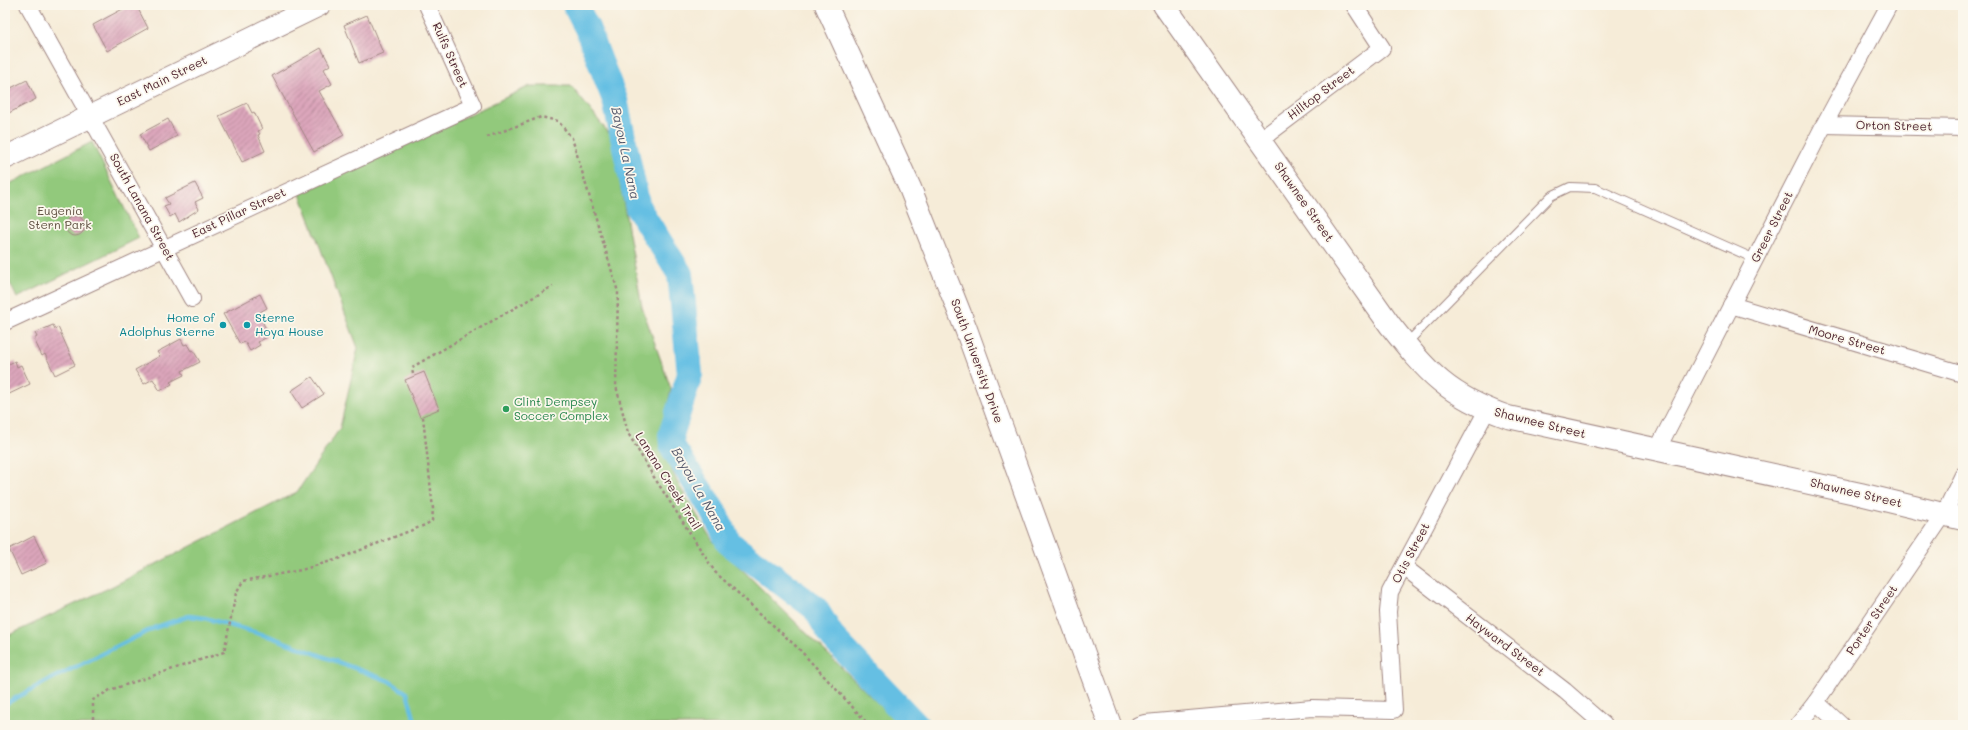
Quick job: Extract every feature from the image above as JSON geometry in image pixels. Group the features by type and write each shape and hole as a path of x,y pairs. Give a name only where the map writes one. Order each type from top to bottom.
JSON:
{"main road":[{"name":"East Main Street","path":"5,158 318,5"},
{"name":"South University Drive","path":"826,5 910,188 966,329 1110,725"},
{"name":"Shawnee Street","path":"1164,5 1390,325 1420,363 1438,381 1462,397 1487,410 1508,417 1749,469 1954,516"}],"street":[{"name":"South Lanana Street","path":"28,5 192,299"},
{"name":"Rulfs Street","path":"427,5 473,106"},
{"name":"Hilltop Street","path":"1260,140 1382,48 1354,5"},
{"name":"Greer Street","path":"1657,450 1824,125 1889,5"},
{"name":"East Pillar Street","path":"5,322 473,106"},
{"name":"Orton Street","path":"1824,125 1963,128"},
{"name":"Moore Street","path":"1731,305 1963,374"},
{"name":"Otis Street","path":"1138,725 1145,722 1312,708 1394,710 1388,612 1390,592 1487,410"},
{"name":"Porter Street","path":"1798,725 1954,516 1963,475"},
{"name":"Hayward Street","path":"1404,567 1565,691 1604,725"},
{"path":"1816,702 1841,725"}],"lane":[{"path":"1405,344 1551,196 1570,188 1595,188 1755,259"}],"path":[{"name":"Lanana Creek Trail","path":"486,137 541,117 558,121 572,138 618,292 616,386 628,433 652,474 715,572 800,649 869,725"},
{"path":"413,374 412,370 414,366 553,286"},
{"path":"93,725 93,700 110,690 224,652 236,593 243,581 302,570 335,560 432,521 433,509 424,417"}],"green space":[{"name":"Clint Dempsey Soccer Complex","path":"530,86 571,86 612,137 642,307 671,389 660,443 678,484 712,540 900,725 5,725 5,637 113,586 297,492 340,428 358,348 300,194"},
{"name":"Eugenia Stern Park","path":"92,142 139,238 17,298 5,273 5,186"}],"building":[{"path":"130,5 136,5 148,28 107,51 93,25"},
{"path":"367,15 383,53 359,63 344,25"},
{"path":"321,48 330,65 324,69 332,84 319,91 344,135 314,152 272,76"},
{"path":"27,80 36,99 5,115 5,91"},
{"path":"247,103 252,113 254,112 262,129 258,131 260,134 258,135 265,151 242,162 219,116"},
{"path":"168,119 177,136 149,151 140,134"},
{"path":"195,183 203,198 195,202 199,209 179,222 175,214 170,217 164,206 169,204 165,198"},
{"path":"75,216 82,219 85,226 82,233 75,236 68,233 65,226 68,219"},
{"name":"Sterne Hoya House","path":"260,294 267,308 258,313 267,331 264,332 267,337 258,342 260,345 250,351 245,342 240,344 223,314"},
{"path":"53,325 55,329 58,327 75,365 55,375 45,354 42,356 34,339 37,337 35,333"},
{"path":"181,339 184,345 187,344 191,351 193,350 200,362 182,371 184,375 170,382 172,384 160,391 153,379 144,384 135,370 160,356 157,352"},
{"path":"15,361 17,367 21,365 30,384 5,396 5,366"},
{"path":"424,372 439,409 420,417 405,380"},
{"path":"312,377 324,394 302,408 291,391"},
{"path":"34,536 47,563 21,575 9,549"}],"waterway":[{"name":"Bayou La Nana","path":"575,5 587,28 615,100 638,208 680,274 690,374 671,435 672,446 715,514 729,543 815,608 833,638 916,725"},
{"path":"5,704 49,680 154,628 189,616 205,618 271,637 389,681 407,693 416,725"}],"place":[{"name":"Home of Adolphus Sterne","path":"223,325"},
{"name":"Sterne Hoya House","path":"247,325"},
{"name":"Clint Dempsey Soccer Complex","path":"506,409"}]}
